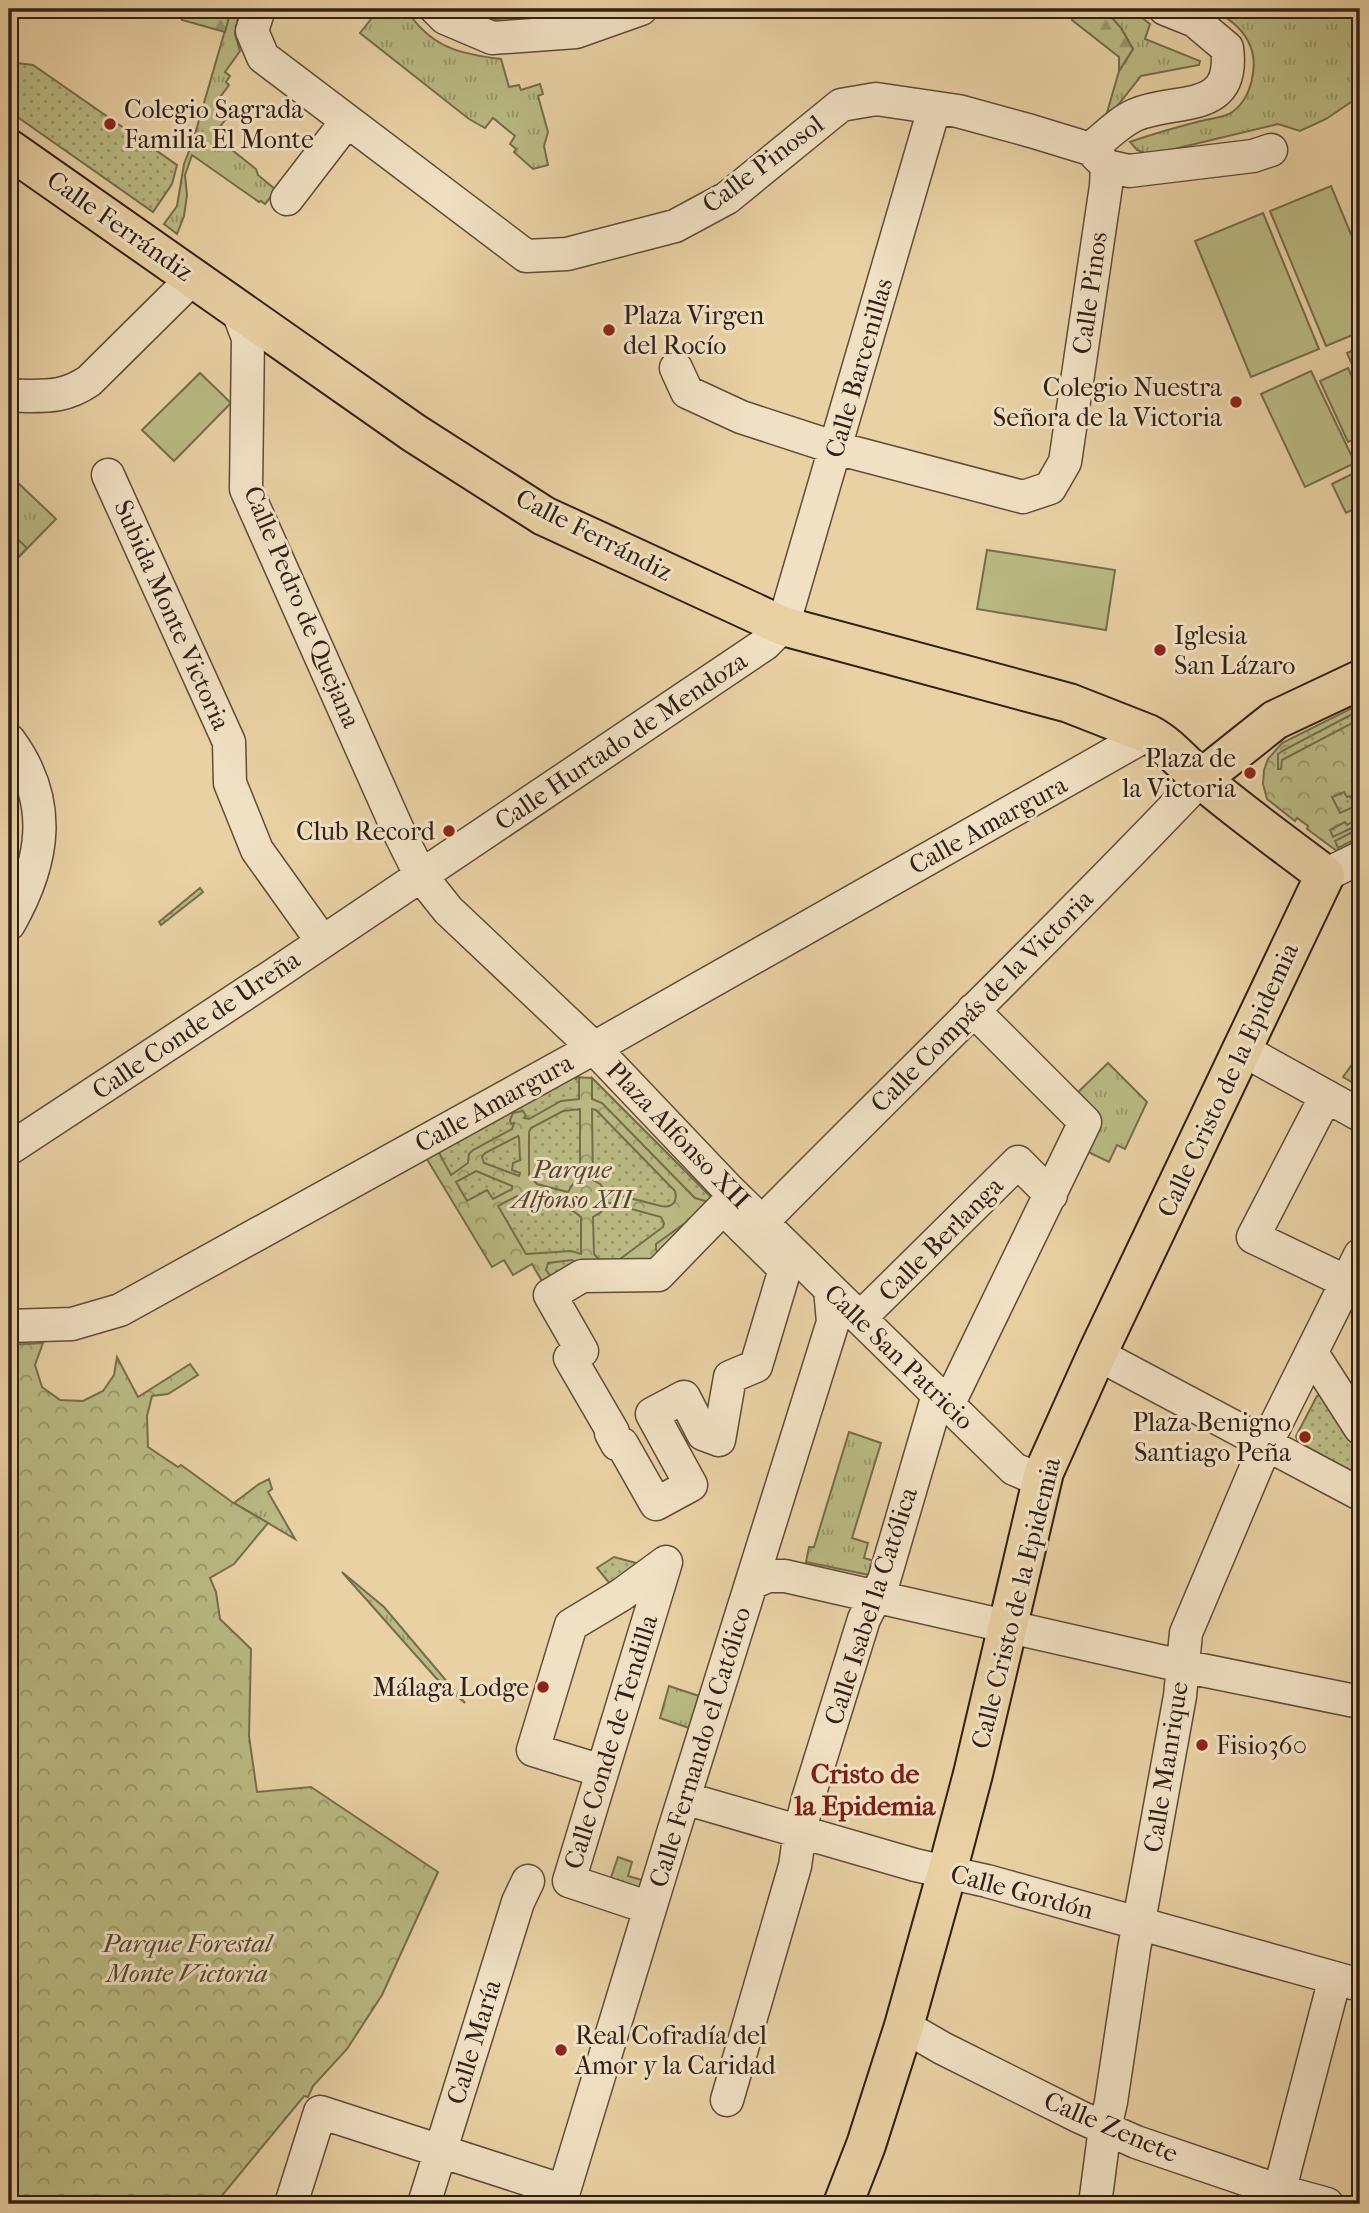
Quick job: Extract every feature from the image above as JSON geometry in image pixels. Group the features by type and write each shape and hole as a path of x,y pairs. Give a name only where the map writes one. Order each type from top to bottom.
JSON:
{"main road":[{"name":"Calle Ferrándiz","path":"9,149 414,433 544,516 783,626 1069,703 1153,737 1200,779"},
{"path":"1153,737 1209,743 1275,720 1360,680"},
{"path":"1275,720 1200,779 1325,875"},
{"path":"1245,814 1237,785 1244,762 1275,720"},
{"name":"Calle Cristo de la Epidemia","path":"843,2204 866,2144 904,2026 947,1872 973,1774 1044,1472 1097,1354 1325,875"}],"street":[{"name":"Calle Pinosol","path":"259,9 252,31 263,57 526,256 567,254 675,226 727,198 841,105 876,99 958,111 1098,157 1129,172 1253,156 1271,150"},
{"path":"436,9 445,18 492,38 576,32 641,9"},
{"path":"1098,157 1134,116 1211,97 1221,88 1229,68 1227,48 1195,21 1165,9"},
{"name":"Calle Barcenillas","path":"783,626 934,109"},
{"path":"287,199 347,121"},
{"name":"Calle Pinos","path":"676,368 687,392 741,417 836,448 1023,497 1051,488 1065,462 1106,186 1098,157"},
{"path":"9,396 60,395 75,391 89,381 193,278"},
{"name":"Calle Pedro de Quejana","path":"237,309 248,338 246,489 402,837 421,876 448,910"},
{"path":"249,367 259,355 273,347 290,347"},
{"name":"Subida Monte Victoria","path":"108,475 229,742 230,783 257,850 322,942"},
{"name":"Calle Hurtado de Mendoza","path":"421,876 765,643 783,626"},
{"name":"Calle Amargura","path":"9,1326 72,1324 120,1310 1153,737"},
{"path":"9,740 31,775 41,818 41,836 31,880 9,924"},
{"name":"Calle Compás de la Victoria","path":"762,1222 1098,887 1200,779"},
{"path":"1325,875 1360,858"},
{"name":"Calle Conde de Ureña","path":"9,1149 421,876"},
{"name":"Plaza Alfonso XII","path":"448,910 594,1048 762,1222"},
{"name":"Calle Isabel la Católica","path":"727,2100 795,1866 800,1830 864,1619 884,1580 943,1400 1051,1195 1085,1122 972,1010"},
{"path":"1243,1050 1360,1115"},
{"path":"1325,1096 1253,1237 1354,1269"},
{"name":"Calle Berlanga","path":"860,1318 1018,1162 1051,1195"},
{"path":"723,1208 785,1269 756,1366 730,1377 719,1440 703,1434 684,1396 652,1414 691,1485 656,1504 622,1444 617,1444 570,1358 582,1351 550,1295 582,1276 658,1275 723,1208"},
{"name":"Calle San Patricio","path":"762,1222 1014,1469 1028,1475 1044,1472"},
{"name":"Calle Manrique","path":"1095,2204 1139,1923 1180,1696 1186,1633 1266,1444 1354,1269"},
{"name":"Calle Fernando el Católico","path":"562,2198 833,1322 830,1289"},
{"path":"1312,1353 1360,1428"},
{"path":"1097,1354 1360,1494"},
{"name":"Calle Conde de Tendilla","path":"602,1771 533,1750 563,1650 571,1625 621,1595 666,1562 569,1881 650,1908"},
{"path":"752,1583 768,1576 785,1576 1182,1666 1360,1702"},
{"name":"Calle Gordón","path":"684,1798 915,1865 987,1881 1348,1981"},
{"name":"Calle María","path":"424,2204 518,1902 528,1881"},
{"path":"1278,2198 1286,2158 1348,1981"},
{"name":"Calle Zenete","path":"904,2026 942,2048 1136,2142 1278,2198 1327,2204"},
{"path":"291,2204 320,2112 440,2152 562,2198"}],"green space":[{"path":"179,9 240,9 238,17 230,14 225,32 182,20"},
{"path":"379,9 406,9 425,32 447,46 501,59 509,87 519,85 521,90 540,84 543,94 538,96 548,132 544,146 548,165 533,169 514,152 516,149 510,144 515,136 493,118 485,128 469,119 360,33"},
{"path":"462,9 605,9 562,20 527,22 496,20"},
{"path":"1058,9 1104,9 1121,28 1133,49 1119,71 1119,57 1072,20 1073,16"},
{"path":"1104,9 1131,9 1150,24 1145,39 1200,61 1199,65 1141,76 1104,123 1119,71 1133,49 1121,28"},
{"path":"1213,9 1360,9 1360,96 1326,119 1300,131 1278,124 1149,155 1137,150 1130,142 1229,114 1237,108 1248,91 1252,81 1252,50 1237,27"},
{"path":"230,13 238,17 235,34 240,51 225,72 230,76 226,82 229,85 218,100 229,108 222,117 225,120 220,127 223,130 217,138 256,169 258,175 276,190 265,204 259,202 192,155 185,175 187,195 184,216 177,234 164,224 177,206 184,164"},
{"path":"9,62 33,65 177,165 172,184 153,212 9,111"},
{"path":"1331,186 1360,256 1360,332 1326,346 1270,211"},
{"path":"1263,213 1319,349 1251,377 1195,241"},
{"path":"1360,347 1360,383 1347,353"},
{"path":"1348,368 1360,395 1360,437 1348,442 1320,381"},
{"path":"1311,371 1355,463 1305,487 1261,394"},
{"path":"200,373 231,403 174,461 142,430"},
{"path":"1360,470 1360,506 1346,513 1332,484"},
{"path":"14,479 56,519 9,567 9,485"},
{"path":"9,531 27,548 9,567"},
{"path":"987,550 1115,570 1106,630 977,609"},
{"path":"1360,704 1360,844 1341,854 1307,829 1308,826 1297,818 1295,821 1267,799 1263,784 1264,770 1268,759 1282,743"},
{"path":"1360,710 1360,719 1282,760 1281,769 1278,769 1278,754"},
{"path":"1344,792 1351,798 1357,795 1360,804 1340,813 1332,797"},
{"path":"1360,814 1360,824 1333,837 1330,830 1345,822 1347,825"},
{"path":"1360,828 1360,837 1338,848 1335,841"},
{"path":"200,888 203,892 161,925 159,922"},
{"path":"1356,1059 1360,1059 1360,1087 1343,1077"},
{"path":"1108,1063 1147,1102 1125,1149 1117,1145 1109,1162 1082,1149 1072,1098"},
{"name":"Parque Alfonso XII","path":"574,1077 592,1078 714,1200 658,1275 550,1295 532,1264 513,1275 504,1260 492,1267 425,1156"},
{"path":"574,1077 579,1077 579,1099 561,1101 529,1119 524,1118 526,1116 523,1111 513,1113 510,1120 511,1124 514,1123 512,1129 473,1150 469,1154 468,1163 451,1175 437,1149"},
{"path":"592,1078 714,1200 712,1203 695,1198 602,1103 592,1099"},
{"path":"580,1109 580,1179 568,1192 537,1184 529,1175 531,1128 563,1111"},
{"path":"592,1109 675,1191 676,1198 673,1203 661,1206 606,1192 593,1180"},
{"path":"518,1136 520,1160 513,1163 512,1170 520,1173 519,1176 484,1163 482,1157 485,1153"},
{"path":"476,1171 512,1186 512,1189 493,1199 487,1190 467,1201 456,1182"},
{"path":"534,1194 568,1202 572,1210 581,1217 581,1254 571,1251 526,1254 498,1206 517,1196 526,1198"},
{"path":"606,1202 661,1217 663,1227 616,1262 601,1262 594,1254 593,1217 601,1212"},
{"path":"692,1218 695,1219 668,1264 656,1250 656,1244"},
{"path":"572,1260 576,1263 552,1278 546,1270 548,1263"},
{"name":"Parque Forestal Monte Victoria","path":"43,1343 35,1365 42,1387 60,1400 83,1401 103,1391 114,1375 117,1357 138,1397 190,1364 198,1375 168,1394 152,1396 147,1416 148,1447 178,1467 181,1465 232,1502 268,1523 234,1564 210,1578 216,1592 220,1619 251,1649 249,1736 257,1792 311,1787 438,1872 382,1995 347,2049 313,2086 308,2097 304,2096 215,2204 9,2204 9,1374 12,1362 9,1345"},
{"path":"1323,1395 1360,1448 1360,1476 1298,1442 1296,1436 1317,1396"},
{"path":"849,1432 881,1443 852,1538 868,1543 864,1558 878,1562 874,1576 806,1562 809,1547 814,1547"},
{"path":"269,1479 272,1489 268,1492 295,1539 234,1503"},
{"path":"614,1557 647,1566 616,1591 597,1568"},
{"path":"342,1572 384,1607 465,1703 436,1678"},
{"path":"669,1686 699,1696 689,1728 660,1718"},
{"path":"618,1857 632,1862 628,1876 642,1880 638,1894 608,1886"}],"place":[{"name":"Colegio Sagrada Familia El Monte","path":"110,124"},
{"name":"Plaza Virgen del Rocío","path":"609,330"},
{"name":"Colegio Nuestra Señora de la Victoria","path":"1236,402"},
{"name":"Iglesia San Lázaro","path":"1160,650"},
{"name":"Plaza de la Victoria","path":"1250,773"},
{"name":"Club Record","path":"449,831"},
{"name":"Plaza Benigno Santiago Peña","path":"1305,1437"},
{"name":"Málaga Lodge","path":"543,1687"},
{"name":"Fisio360","path":"1202,1745"},
{"name":"Real Cofradía del Amor y la Caridad","path":"561,2050"}],"district":[{"name":"Cristo de la Epidemia","path":"865,1789"}]}
